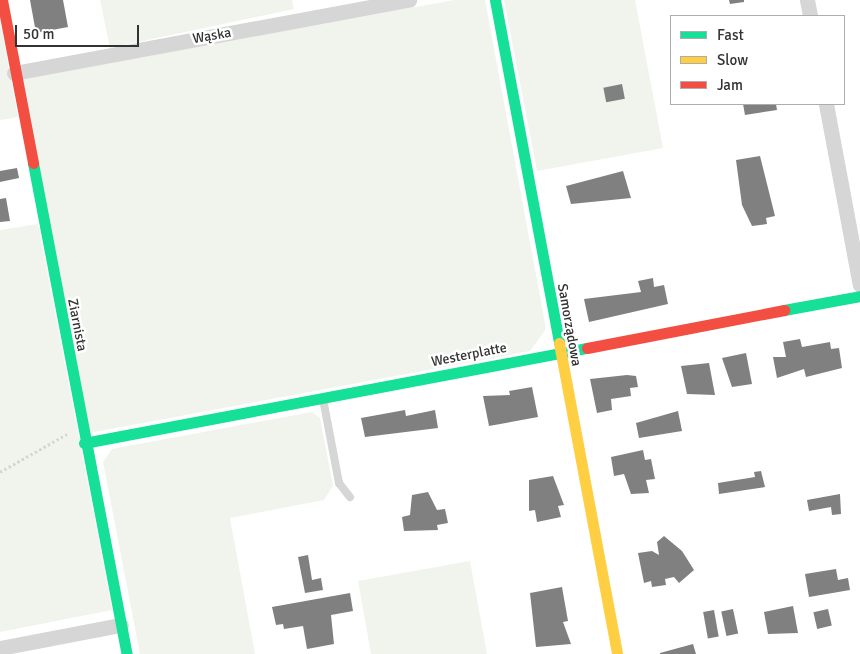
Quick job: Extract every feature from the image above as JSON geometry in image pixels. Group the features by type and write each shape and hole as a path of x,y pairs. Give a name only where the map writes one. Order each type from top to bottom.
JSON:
{"street":[{"name":"Ziarnista","path":"2,0 14,73 84,442 127,654"},
{"name":"Wąska","path":"14,73 410,0"},
{"name":"Samorządowa","path":"495,0 559,353 617,654"},
{"path":"807,0 810,15"},
{"path":"826,105 860,285"},
{"name":"Westerplatte","path":"84,442 860,296"},
{"path":"0,648 121,625"}],"lane":[{"path":"323,398 339,483 350,497"}],"path":[{"path":"0,472 73,430 84,442"}],"shaded area":[{"path":"100,0 292,0 294,9 110,48"},
{"path":"454,0 485,0 546,329 530,351 89,433 22,79"},
{"path":"504,0 635,0 663,148 537,171"},
{"path":"0,21 18,117 0,120"},
{"path":"38,224 112,610 0,632 0,230"},
{"path":"312,412 320,418 333,486 324,500 230,518 255,654 140,654 103,462 112,449"},
{"path":"470,561 487,654 371,654 358,581"}],"building":[{"path":"30,0 63,0 68,27 36,33"},
{"path":"729,0 744,0 744,2 730,4"},
{"path":"622,84 625,99 606,102 603,88"},
{"path":"743,105 776,105 777,110 745,115"},
{"path":"760,156 775,216 766,218 767,224 752,226 742,205 736,160"},
{"path":"17,168 19,178 0,182 0,171"},
{"path":"623,171 631,198 571,204 566,186"},
{"path":"6,198 10,221 0,222 0,199"},
{"path":"653,278 654,287 664,285 668,304 589,322 584,299 641,292 638,281"},
{"path":"800,339 802,347 830,342 831,349 839,348 842,368 806,377 804,369 777,378 773,357 786,357 783,342"},
{"path":"746,353 752,384 732,387 722,358"},
{"path":"709,363 715,395 687,394 681,366"},
{"path":"627,375 636,376 638,387 630,388 631,396 611,399 612,410 597,413 590,379"},
{"path":"532,387 538,417 489,426 483,396 510,395 509,391"},
{"path":"405,410 406,416 435,410 438,428 365,437 361,418"},
{"path":"678,411 682,431 639,438 636,423"},
{"path":"643,450 645,460 651,459 655,479 646,480 649,493 631,494 624,474 614,476 611,457"},
{"path":"761,471 765,487 719,494 718,483 755,477 754,472"},
{"path":"553,476 564,505 558,506 561,517 537,522 535,510 529,511 529,480"},
{"path":"428,492 437,510 445,509 448,523 437,525 438,530 404,531 402,517 410,515 412,495"},
{"path":"840,494 841,514 832,515 831,507 809,511 807,500"},
{"path":"664,536 682,551 694,570 679,583 674,577 665,579 666,585 652,587 651,581 644,583 638,553 652,551 659,555 657,542"},
{"path":"308,555 312,580 321,578 323,590 305,593 298,557"},
{"path":"836,569 838,580 848,578 850,590 809,597 805,574"},
{"path":"562,587 568,621 563,622 571,644 536,647 530,593"},
{"path":"350,593 353,611 331,615 334,644 307,649 303,626 284,629 283,624 276,625 272,607"},
{"path":"793,606 798,633 768,634 764,612"},
{"path":"733,609 738,633 726,636 721,611"},
{"path":"828,609 832,626 817,629 813,612"},
{"path":"714,610 719,637 708,638 703,612"},
{"path":"693,644 696,654 660,654 660,653"}],"traffic: fast":[{"path":"495,0 559,343"},
{"path":"33,163 127,654"},
{"path":"784,310 860,296"},
{"path":"84,443 587,348"}],"traffic: slow":[{"path":"559,343 617,654"}],"traffic: jam":[{"path":"2,0 33,163"},
{"path":"587,348 784,310"}]}
